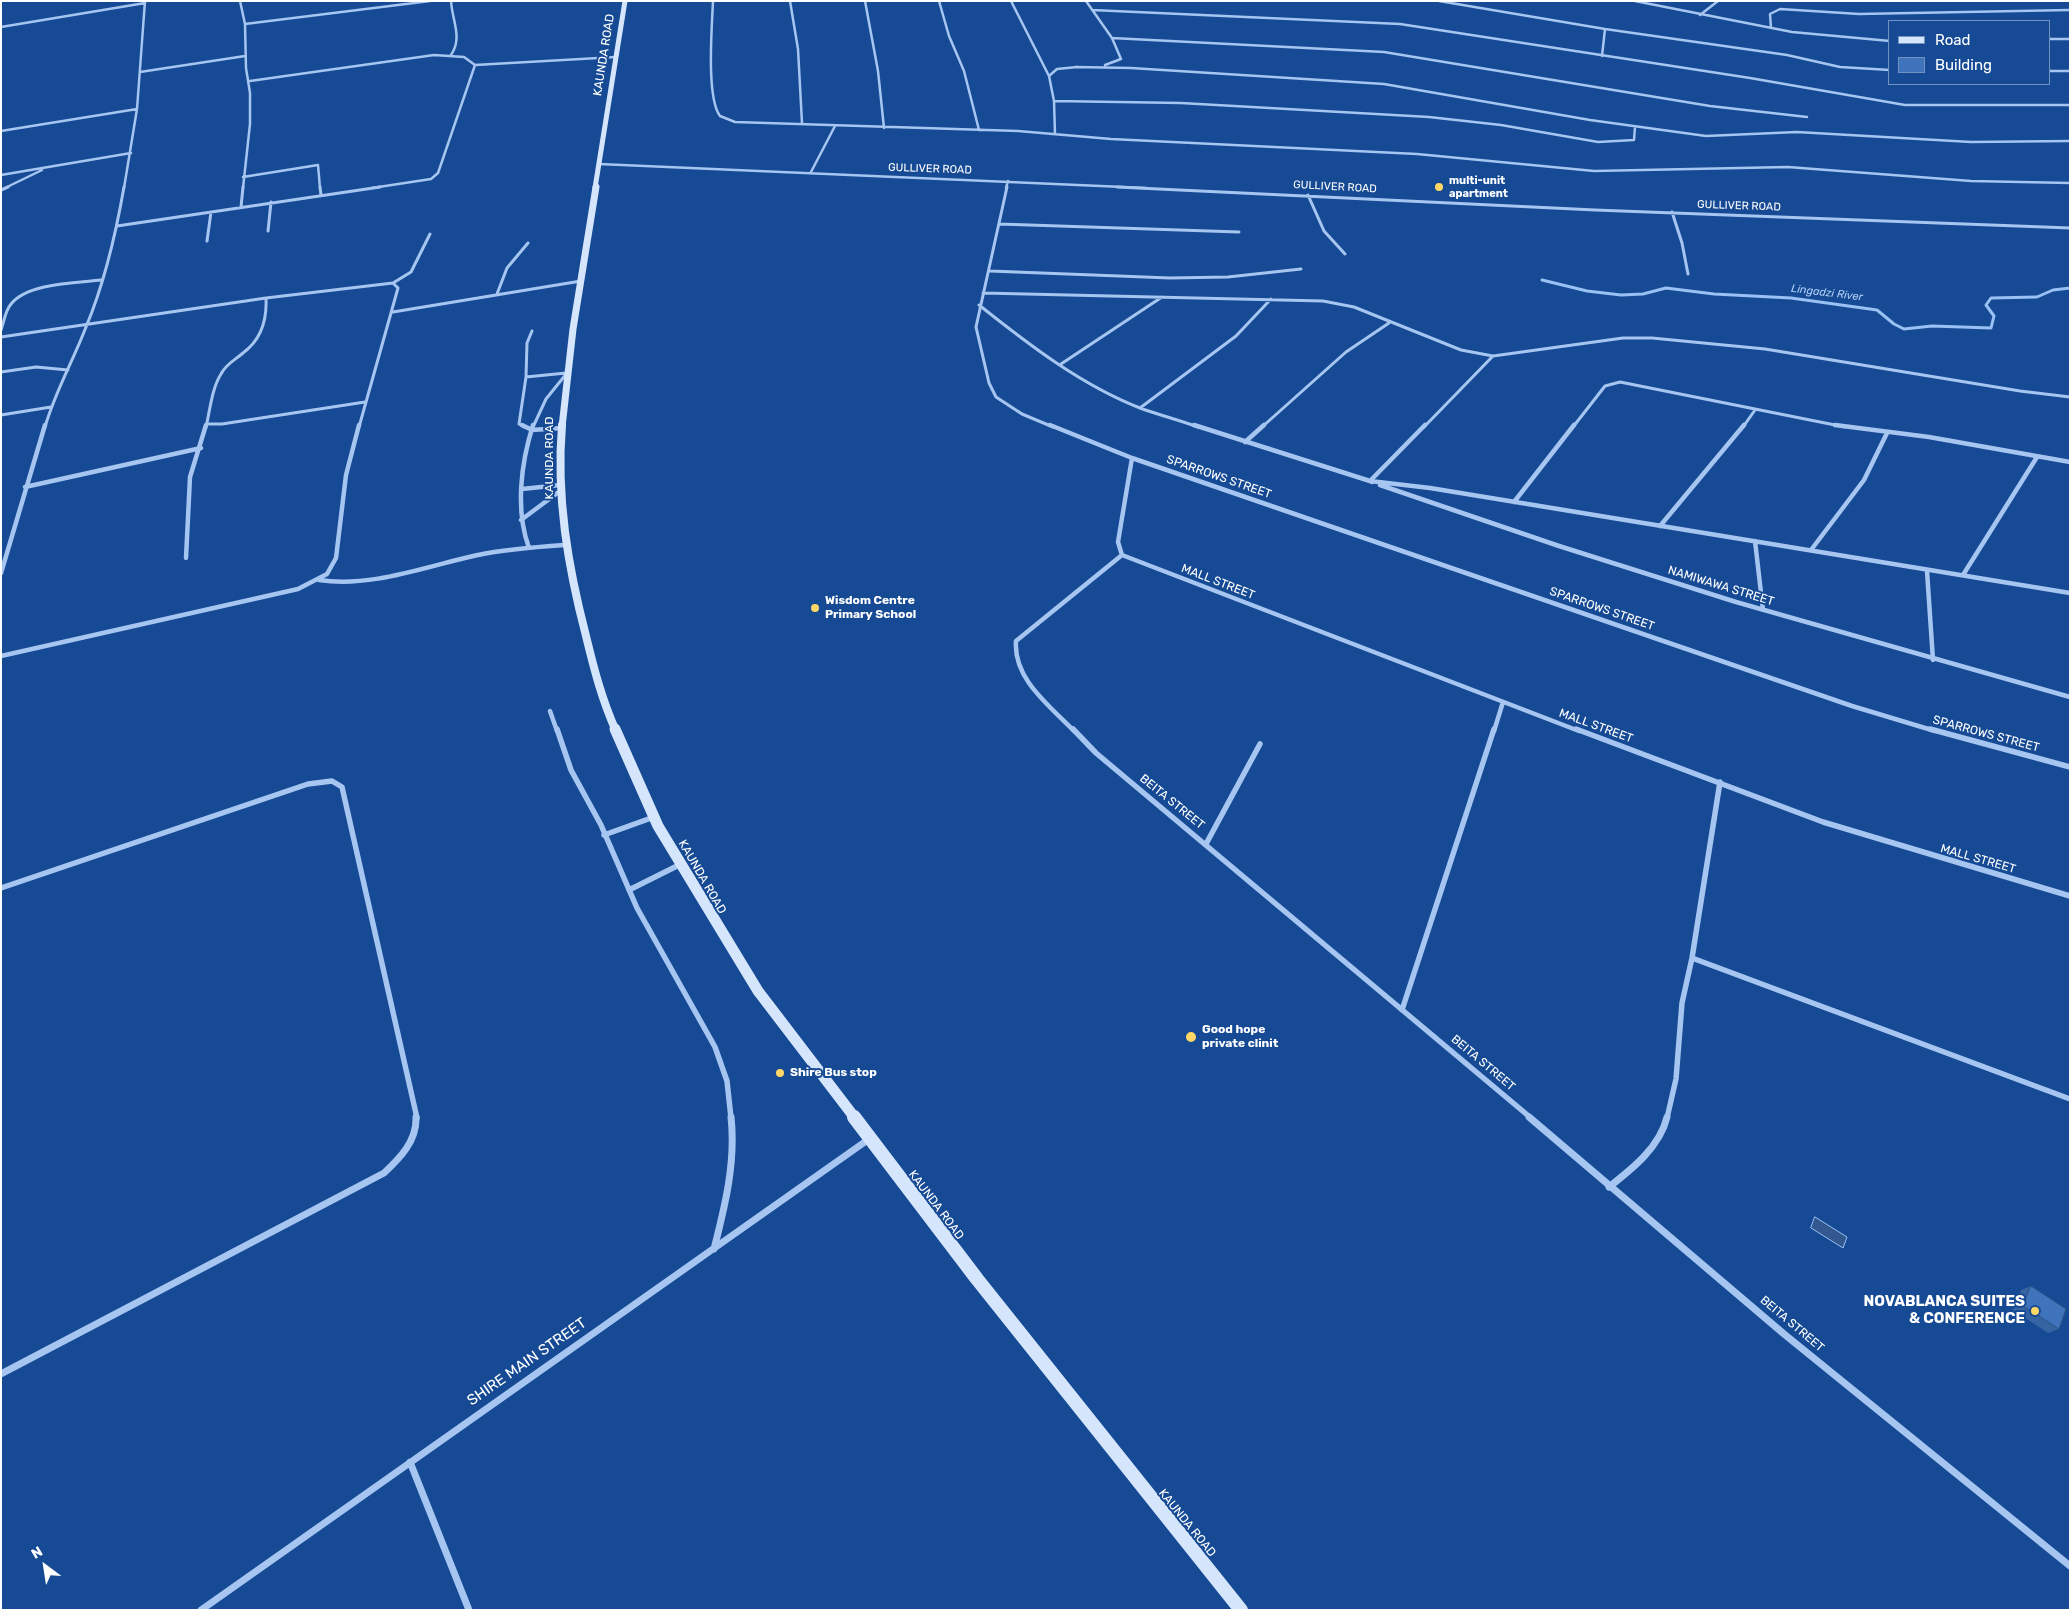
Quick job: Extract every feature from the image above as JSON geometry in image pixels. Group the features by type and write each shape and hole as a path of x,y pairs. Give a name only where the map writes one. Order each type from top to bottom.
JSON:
{"main road":[{"name":"KAUNDA ROAD","path":"625,1 567,373 562,428 560,488 573,587 602,699 654,817 758,991 976,1279 1241,1610"}],"street":[{"path":"240,1 245,24 245,56 250,81 250,124 241,207"},
{"path":"245,24 430,1"},
{"path":"450,55 456,50 456,22 450,12 451,1"},
{"path":"713,1 712,67 718,114 735,122 979,130 1111,139 1417,154 1585,171 1788,167 1972,180 2070,183"},
{"path":"790,1 798,49 802,123"},
{"path":"865,1 878,72 884,128"},
{"path":"939,1 949,36 964,71 979,130"},
{"path":"1011,1 1049,76 1054,101 1055,134"},
{"path":"1049,76 1057,69 1118,62 1120,59 1112,38 1086,1"},
{"path":"1439,1 1604,29 1782,54 1840,67 1888,70"},
{"path":"1635,1 1700,15 1820,36 1888,41"},
{"path":"1700,15 1718,1"},
{"path":"1,28 145,2 137,109 117,226 87,326 51,407 1,574"},
{"path":"1771,28 1770,14 1780,9 1859,14 2070,10"},
{"path":"1092,10 1400,24 1750,78 1905,105 2070,105"},
{"path":"1602,56 1604,29"},
{"path":"1112,38 1384,52 1728,109 1807,117"},
{"path":"2051,40 2070,39"},
{"path":"250,81 419,57 450,55 464,57 475,65 616,57"},
{"path":"140,72 245,56"},
{"path":"117,226 431,179 438,173 475,65"},
{"path":"1076,67 1131,68 1384,84 1635,127 1706,136 1798,132 1971,142 2070,141"},
{"path":"2051,71 2070,71"},
{"path":"1054,101 1181,103 1429,117 1501,125 1576,139 1614,142 1634,140 1635,127"},
{"path":"1,131 137,109"},
{"path":"811,172 835,126"},
{"path":"1,176 54,165 131,153"},
{"name":"GULLIVER ROAD","path":"599,164 2070,228"},
{"path":"1,190 54,165"},
{"path":"243,177 318,165 321,195"},
{"name":"SPARROWS STREET","path":"1008,181 990,271 976,327 978,344 989,383 996,397 1022,414 1132,458 1860,709 2070,767"},
{"path":"1308,195 1324,230 1345,254"},
{"path":"268,231 271,202"},
{"path":"207,241 211,212"},
{"path":"1672,212 1682,243 1688,274"},
{"path":"999,224 1239,232"},
{"path":"1,337 87,326 266,298 393,283 411,272 430,234"},
{"path":"497,294 507,268 528,243"},
{"path":"990,271 1170,278 1228,277 1301,269"},
{"path":"1,330 10,305 18,298 46,288 101,280"},
{"path":"393,312 581,281"},
{"path":"1,656 298,590 320,580 327,574 336,558 346,474 365,402 393,312 398,288 393,283"},
{"path":"983,293 1271,299 1342,304 1454,347 1493,356 1616,339 1652,338 1765,348 2020,391 2070,397"},
{"path":"1061,364 1162,297"},
{"path":"186,558 190,476 224,367 245,352 264,326 267,314 266,298"},
{"path":"1140,408 1236,336 1271,299"},
{"path":"980,305 1004,325 1093,386 1140,408 1370,481 1430,488 2070,593"},
{"path":"1245,442 1346,352 1389,323"},
{"path":"532,331 528,343 526,378 519,424 532,430 562,428"},
{"path":"1370,481 1493,356"},
{"path":"1,372 36,367 68,370"},
{"path":"526,378 567,373"},
{"path":"529,548 521,520 525,448 552,389 567,373"},
{"path":"1514,502 1608,384 1629,382 1755,410 1887,433 1929,437 2070,462"},
{"path":"207,424 260,419 365,402"},
{"path":"1,415 51,407"},
{"path":"1660,526 1728,447 1755,410"},
{"path":"1811,550 1869,474 1880,455 1887,433"},
{"path":"26,487 200,448"},
{"path":"1963,575 2037,457"},
{"path":"1122,555 1118,542 1132,458"},
{"name":"NAMIWAWA STREET","path":"1370,481 1559,546 1763,610 1933,660 2070,697"},
{"path":"522,490 560,488"},
{"path":"521,520 560,488"},
{"path":"1755,541 1763,610"},
{"path":"320,580 329,583 343,582 412,570 479,555 566,545"},
{"name":"MALL STREET","path":"1122,555 1503,702 1868,837 2070,896"},
{"name":"BEITA STREET","path":"1122,555 1016,641 1015,655 1020,669 1034,689 1096,753 1784,1334 2070,1566"},
{"path":"1927,571 1933,660"},
{"path":"1402,1010 1503,702"},
{"path":"550,711 571,770 630,890 715,1047 727,1081 733,1138 727,1198 713,1250"},
{"path":"1206,844 1260,744"},
{"path":"1,888 308,784 332,781 342,787 417,1119 413,1140 400,1158 384,1173 1,1374"},
{"path":"1609,1187 1639,1164 1665,1126 1676,1079 1682,1003 1692,958 1720,782"},
{"path":"604,835 654,817"},
{"path":"630,890 681,864"},
{"path":"1692,958 2070,1099"},
{"name":"SHIRE MAIN STREET","path":"201,1610 870,1138"},
{"path":"410,1462 469,1610"}],"water":[{"path":"1815,1217 1847,1237 1843,1248 1811,1228"}],"building":[{"path":"2031,1286 2066,1309 2059,1329 2023,1306"}],"waterway":[{"name":"Lingadzi River","path":"1542,280 1587,291 1621,295 1643,294 1666,288 1714,294 1791,298 1877,310 1894,324 1904,329 1932,326 1991,328 1994,316 1986,305 1991,298 2037,297 2053,290 2070,288"}],"place":[{"name":"multi-unit apartment","path":"1439,187"},
{"name":"Wisdom Centre Primary School","path":"815,608"},
{"name":"Good hope private clinit","path":"1191,1037"},
{"name":"Shire Bus stop","path":"780,1073"},
{"name":"NOVABLANCA SUITES & CONFERENCE","path":"2035,1311"}]}
